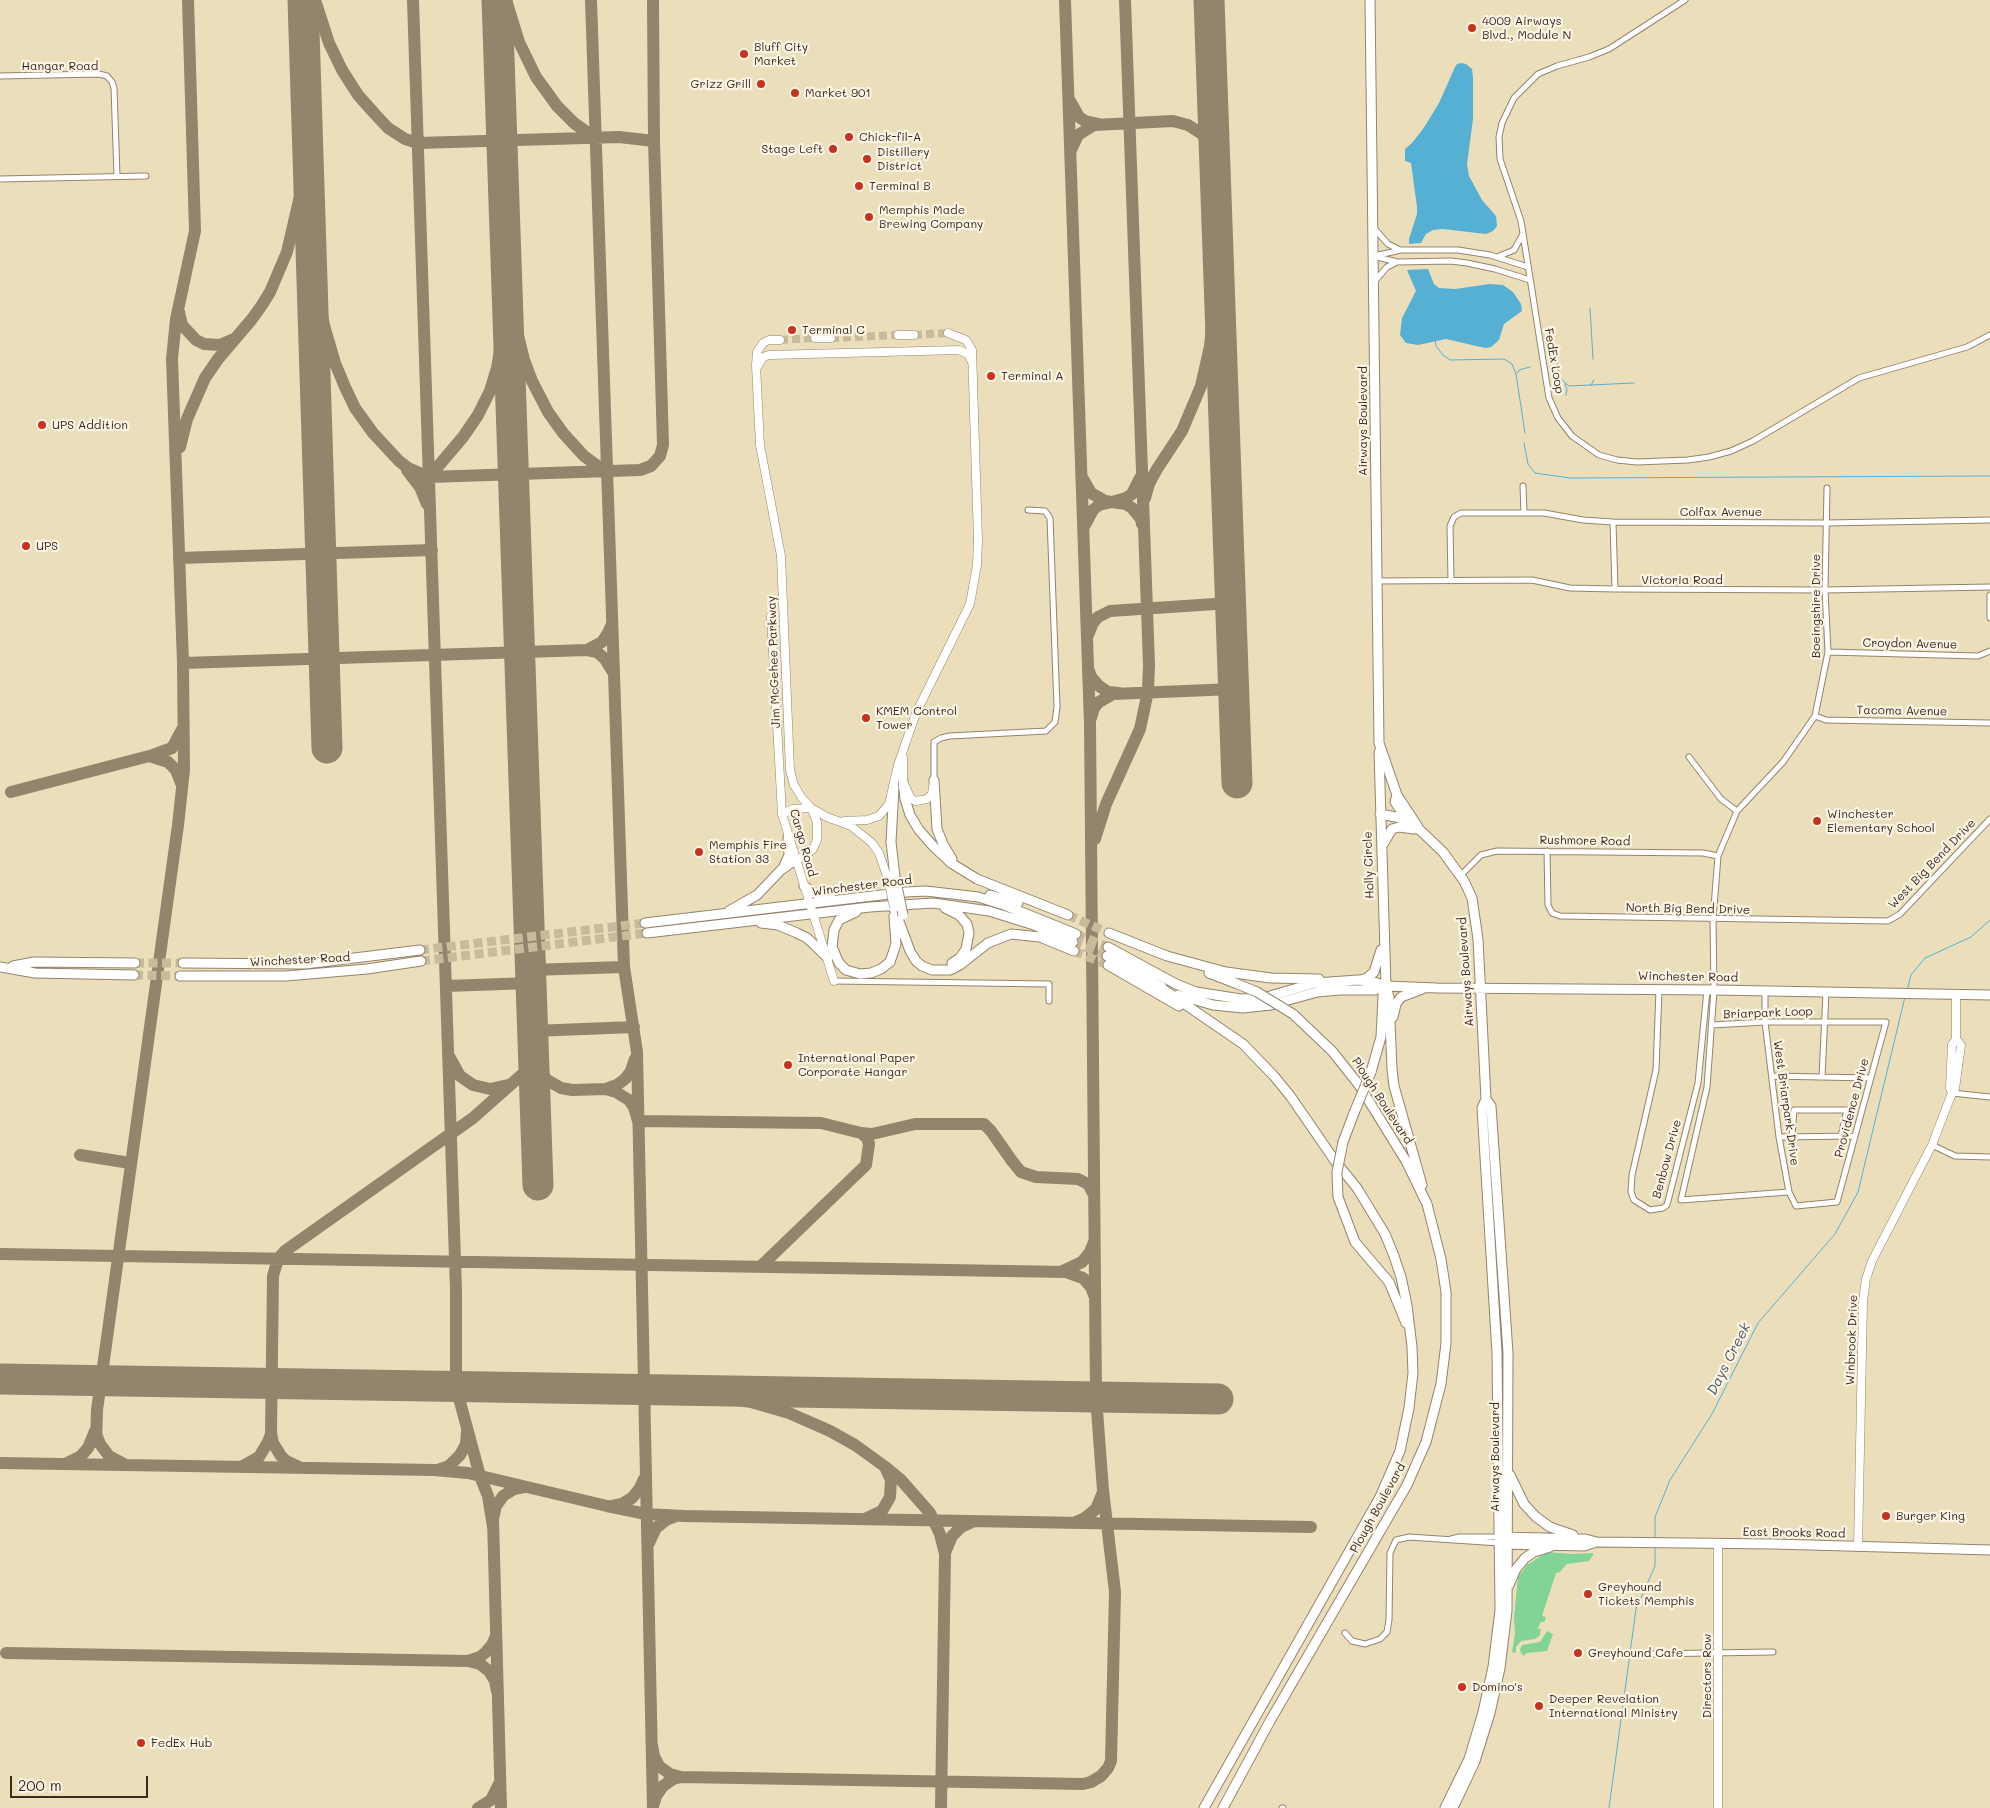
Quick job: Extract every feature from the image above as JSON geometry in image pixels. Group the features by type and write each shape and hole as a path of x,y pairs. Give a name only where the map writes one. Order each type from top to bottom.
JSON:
{"main road":[{"name":"Airways Boulevard","path":"1370,0 1379,743 1397,795 1421,831"},
{"path":"840,821 857,822 879,816 889,804 898,765 916,713 970,604 977,565 978,540 972,350 966,340 948,333"},
{"path":"898,335 914,334"},
{"path":"815,338 831,338"},
{"name":"Jim McGehee Parkway","path":"780,340 769,340 759,347 756,370 759,433 763,466 777,528 781,556 790,770 794,785 811,808 827,817 851,826 872,843 891,878 894,908"},
{"path":"756,370 763,357 769,355 959,350 968,354 973,364"},
{"name":"Cargo Road","path":"771,616 782,814 834,982"},
{"name":"Holly Circle","path":"1379,743 1386,986"},
{"path":"904,748 903,781 905,799 910,815 919,830 934,847 962,870 1008,893 1070,919 984,893 961,890 926,891"},
{"path":"903,781 908,795 916,801 927,799 932,794 934,780"},
{"path":"934,780 937,829 950,856 962,870"},
{"path":"894,787 891,878 914,948 923,960 939,966 954,962 966,949 969,933 966,924 959,915 933,903"},
{"path":"1397,795 1395,802 1397,807 1409,823"},
{"path":"723,914 744,905 757,895 781,870 813,849 818,831 817,822 811,808 793,809 782,814"},
{"name":"Airways Boulevard","path":"1380,814 1401,818 1421,831 1443,852 1460,876 1472,898 1476,916 1486,1099 1482,1108 1497,1353 1506,1590 1500,1668 1490,1714 1475,1761 1453,1808"},
{"path":"1381,848 1386,836 1392,829 1407,827 1421,831"},
{"path":"781,870 789,855 788,838"},
{"path":"804,886 818,896 840,901"},
{"name":"Winchester Road","path":"647,933 812,909 840,901 926,891 978,897 1004,904 1074,942"},
{"name":"Winchester Road","path":"646,923 723,914 933,903 989,911 1034,925 1074,942"},
{"path":"870,907 847,915 840,920 834,930 832,939 832,947 839,963 846,970 860,974 871,973 881,969 890,962 896,944 894,908"},
{"path":"894,908 910,951 916,961 932,970 950,970 960,966 988,943 1011,934 1074,942"},
{"path":"738,921 778,925 798,932 828,958"},
{"path":"1109,933 1166,956 1226,972 1248,976 1339,980"},
{"path":"1358,980 1368,978 1374,972 1379,961 1384,937"},
{"name":"Winchester Road","path":"183,963 305,964 420,950"},
{"path":"1108,956 1208,1024 1228,1033"},
{"name":"Winchester Road","path":"1108,956 1157,985 1196,1001 1212,1005 1243,1008 1272,1005 1317,992 1375,990 1386,986"},
{"name":"Winchester Road","path":"1108,956 1196,992 1241,999 1263,998 1297,987 1339,980 1374,982 1386,986 1990,996"},
{"name":"Plough Boulevard","path":"1166,956 1256,992 1293,1014 1332,1051 1358,1085 1406,1161 1427,1204 1441,1259 1446,1292 1446,1343 1442,1384 1426,1442 1407,1485 1270,1720 1226,1804"},
{"name":"Winchester Road","path":"180,976 286,976 368,969 422,961"},
{"path":"4,967 34,962 134,963"},
{"path":"4,967 35,973 134,975"},
{"path":"1157,985 1228,1033"},
{"path":"1386,986 1389,997 1390,1047 1394,1086 1427,1204"},
{"path":"1386,986 1383,996 1381,1037 1371,1072 1343,1142 1337,1172 1338,1197 1355,1242 1389,1282 1411,1334"},
{"path":"1390,1047 1396,1004 1401,997 1428,987"},
{"name":"Winbrook Drive","path":"1858,1547 1866,1279 1872,1261 1932,1145 1955,1088 1961,1053 1961,1045 1956,1039 1956,995"},
{"name":"Plough Boulevard","path":"1204,1808 1380,1497 1400,1450 1409,1408 1413,1373 1411,1334 1401,1277 1385,1234 1358,1188 1335,1161 1316,1131 1274,1076 1243,1044 1228,1033"},
{"name":"Airways Boulevard","path":"1445,1808 1469,1759 1484,1712 1503,1618 1503,1540 1508,1468 1508,1352 1491,1106 1486,1099"},
{"path":"1508,1468 1519,1496 1536,1517 1550,1527 1585,1539"},
{"name":"East Brooks Road","path":"1503,1540 1585,1539 1596,1542 1990,1550"},
{"name":"East Brooks Road","path":"1503,1540 1557,1546 1584,1546 1596,1542"},
{"name":"Directors Row","path":"1718,1544 1718,1808"},
{"path":"1506,1590 1516,1569 1525,1558 1538,1550 1557,1546"}],"street":[{"name":"FedEx Loop","path":"1685,0 1609,49 1538,74 1514,98 1502,123 1499,153 1505,179 1518,208 1550,398 1558,418 1572,436 1583,446 1599,455 1622,461 1688,460 1709,457 1730,451 1752,440 1859,378 1967,347 1990,335"},
{"name":"Hangar Road","path":"0,76 99,74 107,76 114,88 117,176"},
{"path":"0,179 146,176"},
{"path":"1373,227 1388,244 1401,250"},
{"path":"1497,257 1514,250 1523,233"},
{"path":"1373,256 1401,250 1446,250 1473,252 1528,267"},
{"path":"1446,250 1446,261"},
{"path":"1373,256 1397,262 1446,261 1478,265 1530,280"},
{"path":"1374,282 1387,267 1397,262"},
{"path":"1523,486 1524,513"},
{"name":"Boeingshire Drive","path":"1710,990 1718,856 1738,811 1783,762 1815,716 1828,652 1825,590 1827,488"},
{"path":"934,780 934,742 941,738 1046,731 1055,722 1057,707 1050,518 1045,511 1028,510"},
{"name":"Colfax Avenue","path":"1451,581 1450,526 1454,517 1461,513 1544,513 1583,520 1613,522 1827,523 1990,520"},
{"path":"1613,522 1615,589"},
{"name":"Victoria Road","path":"1376,581 1532,580 1570,588 1615,589 1825,590 1990,587"},
{"path":"1990,595 1990,618"},
{"name":"Croydon Avenue","path":"1828,652 1978,656 1990,651"},
{"name":"Tacoma Avenue","path":"1815,716 1826,720 1990,723"},
{"path":"1689,757 1720,799 1738,811"},
{"name":"West Big Bend Drive","path":"1888,922 1900,914 1990,819"},
{"name":"Rushmore Road","path":"1460,876 1481,855 1497,850 1703,852 1718,856"},
{"name":"North Big Bend Drive","path":"1547,851 1548,905 1552,913 1556,915 1713,920 1888,922"},
{"path":"834,982 1049,984 1049,1001"},
{"name":"Benbow Drive","path":"1659,990 1656,1070 1632,1175 1631,1192 1634,1200 1650,1210 1663,1208 1667,1205 1698,1083 1710,990"},
{"path":"1710,990 1712,1025 1707,1087 1681,1200 1789,1192"},
{"name":"West Briarpark Drive","path":"1765,991 1766,1022 1778,1137 1789,1192"},
{"name":"Briarpark Loop","path":"1822,1077 1826,992"},
{"name":"Briarpark Loop","path":"1712,1025 1766,1022 1825,1022"},
{"name":"Providence Drive","path":"1789,1192 1796,1206 1837,1202 1869,1078 1886,1022 1825,1022"},
{"path":"1772,1076 1869,1078"},
{"path":"1952,1093 1990,1097"},
{"path":"1792,1136 1794,1110 1847,1110 1841,1136"},
{"path":"1778,1137 1855,1136"},
{"path":"1932,1145 1956,1156 1990,1157"},
{"name":"East Brooks Road","path":"1345,1633 1349,1640 1368,1644 1380,1640 1387,1632 1389,1624 1390,1553 1396,1540 1409,1537 1450,1539 1459,1542 1503,1540"},
{"path":"1647,1654 1773,1652"}],"green space":[{"path":"1547,1552 1593,1553 1593,1555 1589,1561 1567,1564 1560,1572 1556,1573 1542,1616 1546,1617 1545,1621 1540,1623 1538,1629 1541,1629 1540,1635 1535,1639 1521,1641 1516,1647 1516,1653 1512,1652 1518,1577 1527,1565"},
{"path":"1547,1631 1553,1634 1547,1651 1526,1653 1524,1656 1521,1653 1522,1645 1540,1642"}],"water":[{"path":"1461,63 1466,64 1472,69 1473,77 1473,119 1467,164 1469,176 1482,200 1496,216 1497,226 1493,231 1486,234 1443,229 1433,230 1426,234 1421,243 1409,244 1417,207 1411,163 1405,161 1405,149 1423,129 1439,103 1455,67"},
{"path":"1428,269 1434,284 1439,288 1455,289 1490,284 1503,285 1513,292 1521,304 1522,311 1504,324 1499,340 1491,347 1485,348 1446,339 1418,345 1406,343 1400,335 1402,318 1416,291 1407,270"}],"waterway":[{"path":"1590,308 1593,359"},
{"path":"1435,339 1436,346 1450,360 1504,359 1512,364 1516,374 1525,433"},
{"path":"1553,363 1557,362 1560,378 1569,386 1634,383"},
{"path":"1517,373 1519,370 1530,367"},
{"path":"1591,385 1594,380"},
{"path":"1565,384 1567,389 1566,395"},
{"path":"1524,443 1528,464 1535,473 1570,478 1990,476"},
{"name":"Days Creek","path":"1907,991 1911,975 1925,958 1971,937 1990,920"},
{"name":"Days Creek","path":"1655,1539 1655,1517 1670,1480 1712,1414 1758,1323 1835,1234 1858,1192 1905,997"},
{"name":"Days Creek","path":"1609,1808 1636,1609 1655,1566 1655,1545"}],"taxiway":[{"path":"96,1442 97,1410 184,770 183,663 172,359 176,319 195,231 188,0"},
{"path":"315,0 329,43 342,70 358,95 388,128 405,139 418,143 619,137 654,141"},
{"path":"413,0 456,1289 456,1387 480,1476 488,1496 493,1527"},
{"path":"500,91 503,0"},
{"path":"506,0 519,42 536,77 557,106 574,123 595,138"},
{"path":"591,0 624,967 637,1052 653,1808"},
{"path":"312,272 335,363 355,408 373,433 408,468 429,477 640,470 651,466 660,456 663,445 654,141 653,0"},
{"path":"652,1745 654,1756 659,1766 670,1774 681,1777 1083,1784 1101,1776 1111,1761 1115,1592 1103,1490 1096,1397 1090,724 1065,0"},
{"path":"1095,839 1106,804 1140,729 1148,691 1149,665 1125,0"},
{"path":"1070,101 1079,117 1085,121 1099,124"},
{"path":"1071,150 1078,135 1094,125 1173,121 1188,125 1202,134 1214,156"},
{"path":"180,447 187,419 205,378 262,305 270,292 287,252 300,196 307,131"},
{"path":"506,260 514,319 524,360 532,381 548,412 563,433 584,456 599,467 608,470"},
{"path":"1145,498 1149,484 1157,469 1182,431 1201,386 1210,346 1218,268"},
{"path":"429,477 463,437 478,415 490,391 497,368 502,339 505,296"},
{"path":"179,312 182,325 196,340 204,344 220,345 234,339"},
{"path":"407,470 420,487 427,504"},
{"path":"1083,479 1091,493 1105,501 1112,502 1132,494 1140,478"},
{"path":"1085,525 1093,510 1099,505 1112,502 1126,504 1132,508 1141,519 1142,524"},
{"path":"179,558 432,550"},
{"path":"1088,635 1098,617 1110,611 1230,603"},
{"path":"612,624 602,642 587,650 597,652 605,659 613,672"},
{"path":"183,663 587,650"},
{"path":"1089,671 1091,677 1099,686 1108,692 1119,693"},
{"path":"1091,718 1094,708 1099,702 1113,694 1233,689"},
{"path":"11,792 153,755 172,748 183,728"},
{"path":"149,756 168,762 176,770 181,783"},
{"path":"530,970 624,967"},
{"path":"446,986 531,983"},
{"path":"533,1031 634,1027"},
{"path":"533,1054 536,1066 547,1080 561,1088 572,1090 606,1089 616,1092 629,1100 634,1107 638,1121 821,1123 872,1134 915,1124 984,1124 1021,1172 1036,1177 1078,1179 1088,1184 1094,1195"},
{"path":"299,1467 286,1461 281,1456 273,1443 271,1433 273,1276 278,1259 285,1251 473,1118 526,1071 533,1054"},
{"path":"450,1058 460,1076 473,1085 490,1089 508,1085"},
{"path":"606,1089 617,1085 625,1079 631,1071 635,1059"},
{"path":"760,1267 866,1165 869,1144 867,1138 861,1133"},
{"path":"80,1155 130,1163"},
{"path":"1063,1271 1082,1262 1090,1252 1094,1242"},
{"path":"0,1254 1066,1272 1083,1278 1091,1287 1094,1295"},
{"path":"675,1391 751,1402 789,1413 830,1431 855,1445 884,1466 901,1480 930,1513 940,1534 945,1554 941,1808"},
{"path":"67,1463 81,1456 88,1448 95,1431"},
{"path":"438,1470 449,1466 460,1455 466,1444 467,1431"},
{"path":"96,1434 100,1444 109,1456 124,1464"},
{"path":"243,1466 259,1457 271,1434"},
{"path":"0,1463 434,1470 468,1473 646,1514 684,1516 1311,1527"},
{"path":"867,1518 882,1511 890,1497 891,1480 886,1469"},
{"path":"612,1506 622,1504 632,1498 644,1479"},
{"path":"501,1808 493,1519 496,1506 503,1496 514,1489 524,1487"},
{"path":"1076,1522 1085,1518 1096,1509 1103,1492"},
{"path":"648,1545 656,1528 666,1520 674,1517"},
{"path":"945,1553 952,1536 961,1527 972,1522"},
{"path":"468,1661 480,1657 486,1652 496,1636"},
{"path":"6,1653 468,1661 480,1664 489,1671 495,1681 497,1691"},
{"path":"654,1803 656,1796 663,1786 673,1779 681,1777"},
{"path":"478,1808 491,1800 499,1784"}],"runway":[{"path":"303,0 327,748"},
{"path":"497,0 538,1185"},
{"path":"1209,0 1237,783"},
{"path":"0,1379 1218,1399"}],"tunnel":[{"path":"914,335 948,333"},
{"path":"831,338 898,335"},
{"path":"780,340 815,338"},
{"path":"1068,915 1109,933"},
{"path":"420,950 645,923"},
{"path":"421,961 647,933"},
{"path":"1076,934 1108,947"},
{"path":"1073,942 1107,956"},
{"path":"1074,951 1108,965"},
{"path":"135,963 183,963"},
{"path":"134,975 180,976"}],"place":[{"name":"4009 Airways Blvd., Module N","path":"1472,28"},
{"name":"Bluff City Market","path":"744,54"},
{"name":"Grizz Grill","path":"761,84"},
{"name":"Market 901","path":"795,93"},
{"name":"Chick-fil-A","path":"849,137"},
{"name":"Stage Left","path":"833,149"},
{"name":"Distillery District","path":"867,159"},
{"name":"Terminal B","path":"859,186"},
{"name":"Memphis Made Brewing Company","path":"869,217"},
{"name":"Terminal C","path":"792,330"},
{"name":"Terminal A","path":"991,376"},
{"name":"UPS Addition","path":"42,425"},
{"name":"UPS","path":"26,546"},
{"name":"KMEM Control Tower","path":"866,718"},
{"name":"Winchester Elementary School","path":"1817,821"},
{"name":"Memphis Fire Station 33","path":"699,852"},
{"name":"International Paper Corporate Hangar","path":"788,1065"},
{"name":"Burger King","path":"1886,1516"},
{"name":"Greyhound Tickets Memphis","path":"1588,1594"},
{"name":"Greyhound Cafe","path":"1578,1653"},
{"name":"Domino's","path":"1462,1687"},
{"name":"Deeper Revelation International Ministry","path":"1539,1706"},
{"name":"FedEx Hub","path":"141,1743"}]}
